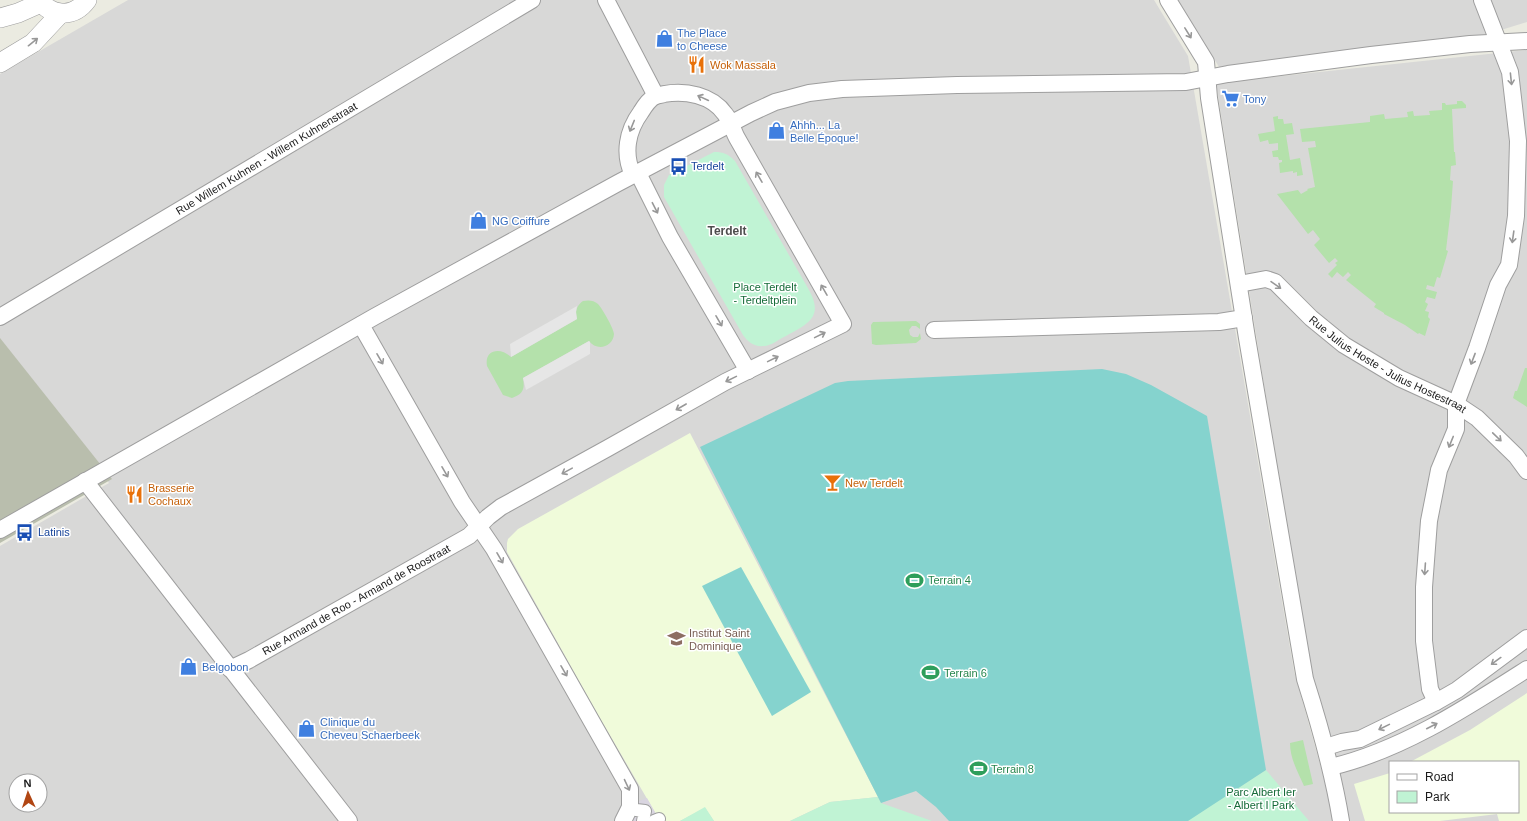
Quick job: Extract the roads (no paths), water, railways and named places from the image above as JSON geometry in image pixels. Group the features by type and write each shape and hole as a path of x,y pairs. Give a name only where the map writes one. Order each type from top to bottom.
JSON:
{"street":[{"path":"0,7 12,0"},
{"path":"0,18 18,13 41,2 54,12 60,14 68,13 83,6 87,0"},
{"name":"Rue Willem Kuhnen - Willem Kuhnenstraat","path":"0,316 532,0"},
{"path":"606,0 656,96"},
{"path":"1168,0 1206,62 1209,98 1244,318 1305,679 1322,729 1341,821"},
{"path":"1436,702 1430,689 1424,641 1424,587 1429,521 1439,470 1456,429 1456,404 1498,285 1509,265 1521,218 1518,141 1510,72 1482,0"},
{"path":"0,63 32,43 60,14"},
{"path":"0,530 361,325 635,174 775,102 809,93 842,89 958,85 1186,82 1372,55 1470,44 1527,41"},
{"path":"673,92 694,94 714,103 725,113 730,124 843,324 748,371 629,166 627,155 628,136 634,121 644,107 656,96 673,92"},
{"name":"Rue Julius Hoste - Julius Hostestraat","path":"1239,284 1266,280 1275,282 1311,318 1344,345 1399,378 1456,404 1477,418 1516,456 1527,471"},
{"path":"934,330 1219,322 1244,318"},
{"path":"361,325 462,502 497,554 630,789 630,807 623,821"},
{"name":"Rue Armand de Roo - Armand de Roostraat","path":"230,669 256,656 469,536 488,516 501,507 725,382 748,371"},
{"path":"85,481 349,821"},
{"path":"1326,747 1360,739 1436,702 1457,690 1527,638"},
{"path":"1331,767 1381,751 1394,745 1460,712 1527,670"},
{"path":"636,810 645,812 643,821"}],"place":[{"name":"The Place to Cheese","path":"664,39"},
{"name":"Wok Massala","path":"697,65"},
{"name":"Tony","path":"1230,99"},
{"name":"Ahhh... La Belle Époque!","path":"777,131"},
{"name":"Terdelt","path":"678,166"},
{"name":"NG Coiffure","path":"479,221"},
{"name":"New Terdelt","path":"832,483"},
{"name":"Brasserie Cochaux","path":"135,494"},
{"name":"Latinis","path":"25,532"},
{"name":"Terrain 4","path":"915,580"},
{"name":"Institut Saint Dominique","path":"676,639"},
{"name":"Belgobon","path":"189,667"},
{"name":"Terrain 6","path":"931,673"},
{"name":"Clinique du Cheveu Schaerbeek","path":"307,728"},
{"name":"Terrain 8","path":"978,769"}],"district":[{"name":"Terdelt","path":"727,231"}],"park label":[{"name":"Place Terdelt - Terdeltplein","path":"765,293"},
{"name":"Parc Albert Ier - Albert I Park","path":"1261,798"}]}
